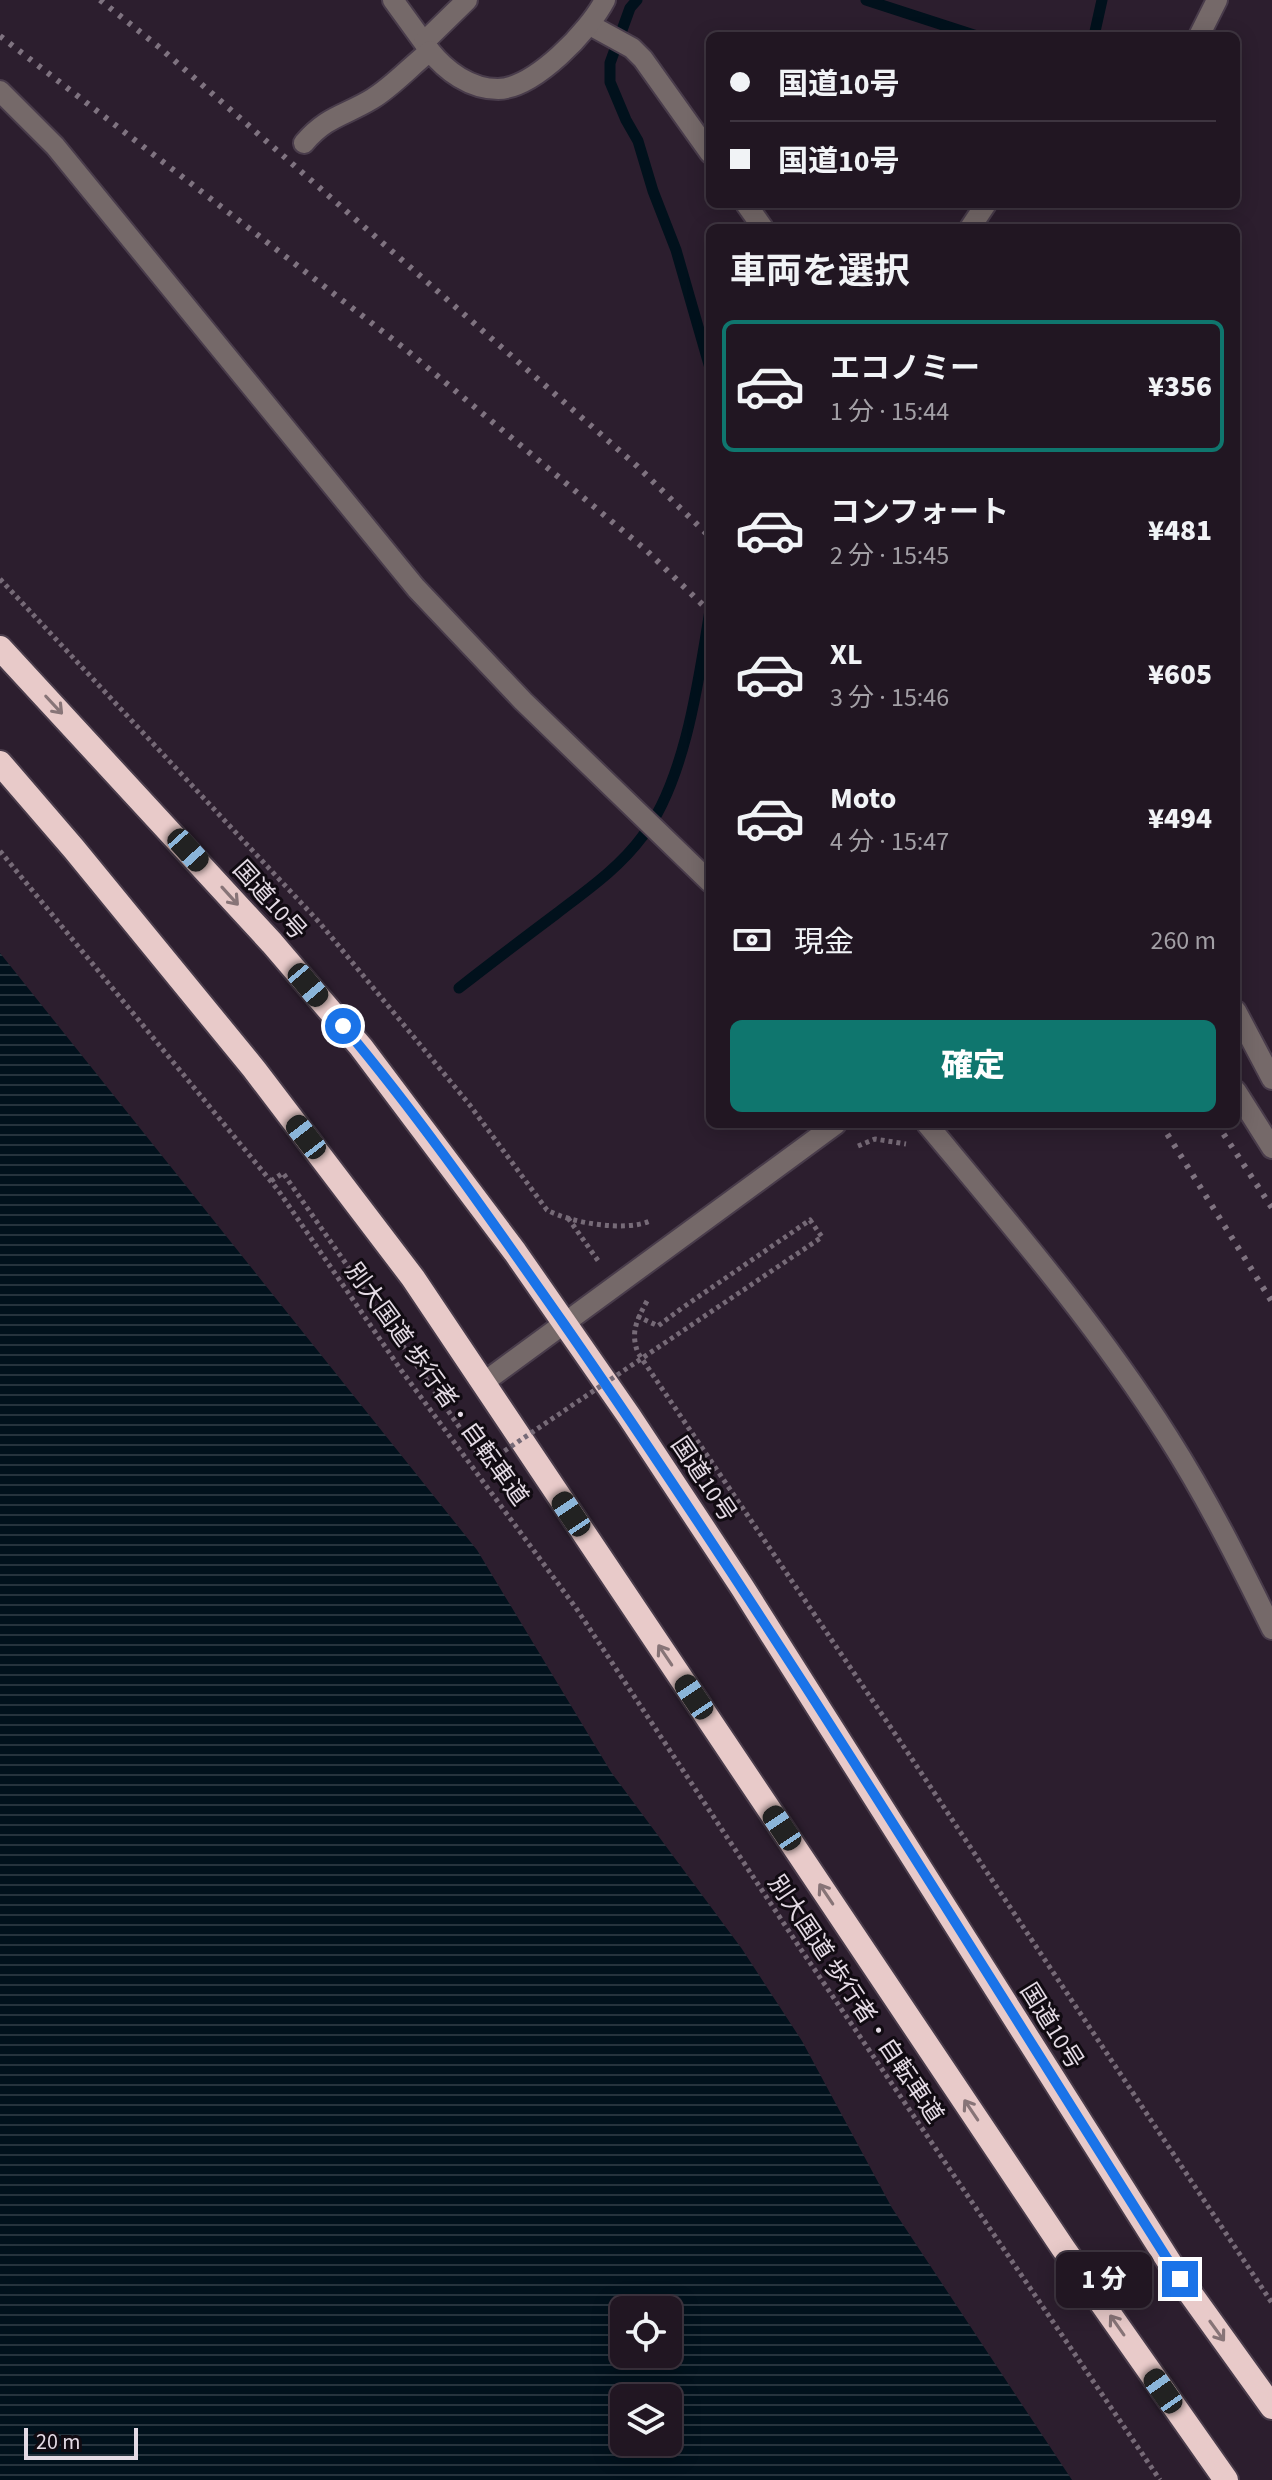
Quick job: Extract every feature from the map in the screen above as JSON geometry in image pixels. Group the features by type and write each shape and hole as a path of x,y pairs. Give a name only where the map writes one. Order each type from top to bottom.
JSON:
{"highway":[{"name":"国道10号","path":"0,648 262,931 361,1047 507,1241 629,1416 742,1587 1180,2279 1272,2407"},
{"path":"0,763 274,1094 413,1278 1063,2248 1226,2480"}],"street":[{"path":"393,0 442,67 479,86 500,89 528,79 559,55 590,25 605,0"},
{"path":"304,143 318,126 373,99 427,46 467,0"},
{"path":"1201,32 1217,0"},
{"path":"590,25 632,48 643,59 706,147"},
{"path":"0,91 55,146 416,588 523,701 706,878"},
{"path":"1240,1019 1272,1079"},
{"path":"1240,1095 1265,1121 1272,1148"},
{"path":"483,1383 831,1128"},
{"path":"930,1128 1052,1273 1134,1387 1199,1491 1272,1629"}],"path":[{"path":"0,579 319,922 469,1104 547,1210 567,1218 624,1227 655,1219"},
{"name":"別大国道 歩行者・自転車道","path":"0,851 271,1181 401,1370 576,1608 800,1948 1160,2480"},
{"path":"850,1152 875,1139 903,1143 916,1151"},
{"path":"271,1181 283,1173 485,1464 822,1237 810,1220 658,1326 639,1318"},
{"path":"650,1295 634,1329 633,1340 638,1353 910,1756 1272,2303"}],"water":[{"path":"0,953 477,1550 611,1772 742,1949 802,2041 892,2208 1072,2480 0,2480"}],"waterway":[{"path":"637,0 630,8 610,63 610,82 638,141 676,250 706,354"},
{"path":"866,0 965,32"},
{"path":"1095,32 1102,0"},
{"path":"459,988 602,878 642,837 657,814 680,759 706,633"}],"railway":[{"path":"100,0 159,47 637,466 706,533"},
{"path":"0,36 404,348 646,550 706,608"},
{"path":"1163,1128 1272,1302"},
{"path":"1220,1128 1272,1208"}],"route":[{"path":"343,1026 439,1148 629,1416 742,1587 1180,2279"}]}
